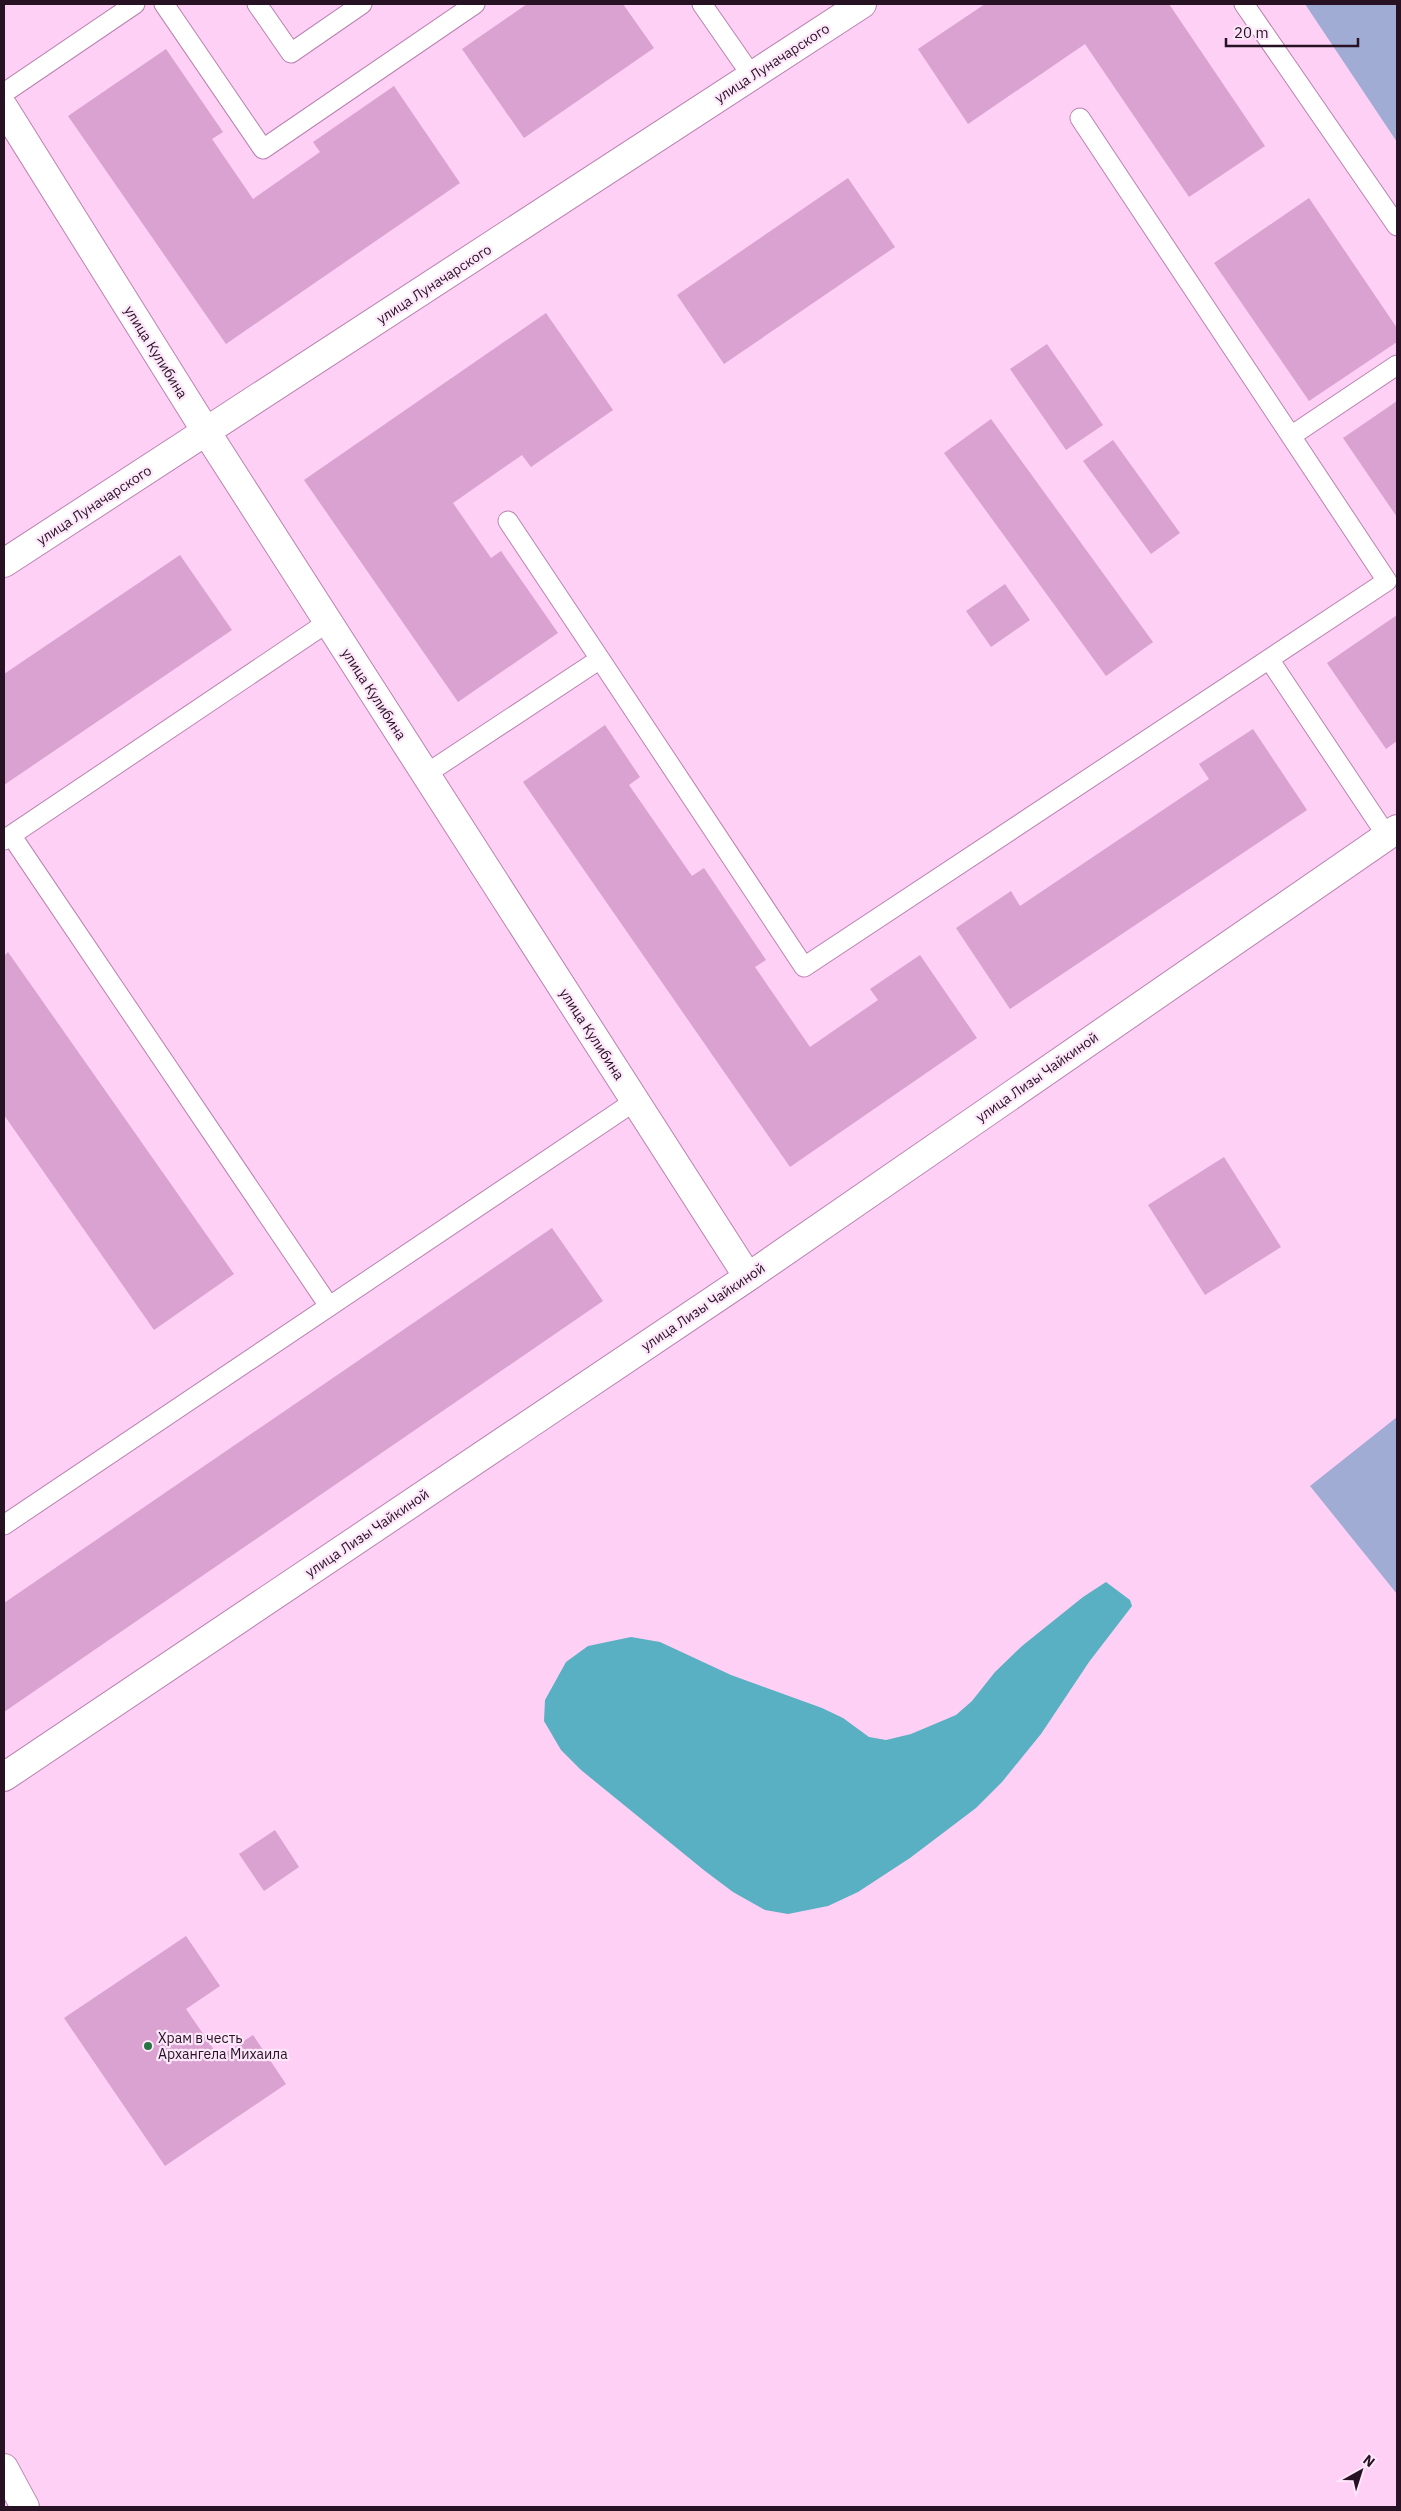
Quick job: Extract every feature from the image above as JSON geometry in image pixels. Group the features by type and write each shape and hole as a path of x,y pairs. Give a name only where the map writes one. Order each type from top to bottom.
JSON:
{"street":[{"name":"улица Луначарского","path":"4,563 207,433 862,4"},
{"name":"улица Кулибина","path":"4,108 207,433 748,1277"},
{"name":"улица Лизы Чайкиной","path":"4,1777 748,1277 1392,833"},
{"path":"4,2468 25,2507"}],"lane":[{"path":"4,93 134,4"},
{"path":"164,4 263,149 475,4"},
{"path":"257,4 291,53 362,4"},
{"path":"702,4 752,76"},
{"path":"1244,4 1397,226"},
{"path":"508,521 804,967 1387,581 1080,118"},
{"path":"1291,436 1397,365"},
{"path":"328,622 8,837 329,1306"},
{"path":"426,774 600,659"},
{"path":"1269,659 1392,833"},
{"path":"4,1525 635,1101"}],"shaded area":[{"path":"1305,4 1397,4 1397,142"},
{"path":"1397,1417 1397,1594 1310,1486"},
{"path":"1106,1582 1130,1600 1132,1606 1089,1662 1041,1734 1002,1782 976,1808 910,1858 858,1892 828,1906 788,1914 765,1910 733,1892 581,1770 561,1750 544,1721 545,1700 566,1662 588,1646 631,1637 660,1642 731,1675 822,1708 843,1718 869,1737 886,1740 911,1734 956,1715 972,1701 995,1672 1022,1646 1083,1597"}],"building":[{"path":"527,4 623,4 654,48 524,138 462,49"},
{"path":"985,4 1169,4 1265,146 1189,197 1085,44 968,124 918,49"},
{"path":"166,49 223,132 212,139 253,199 320,152 313,142 394,86 460,183 226,344 68,116"},
{"path":"848,178 895,247 724,364 677,295"},
{"path":"1309,198 1397,328 1397,342 1309,401 1214,263"},
{"path":"546,313 613,410 531,467 522,455 453,503 491,558 501,551 558,633 458,702 304,480"},
{"path":"1047,344 1103,425 1066,450 1010,369"},
{"path":"1397,401 1397,517 1343,438"},
{"path":"991,419 1153,642 1106,676 944,453"},
{"path":"1113,440 1180,533 1151,554 1083,461"},
{"path":"180,555 232,630 4,785 4,674"},
{"path":"1005,584 1030,620 991,647 966,611"},
{"path":"1397,615 1397,741 1386,749 1327,663"},
{"path":"605,725 640,777 629,785 692,876 704,868 766,960 755,967 810,1047 878,1000 870,989 920,955 977,1038 790,1167 523,782"},
{"path":"1253,729 1307,810 1010,1009 956,928 1011,891 1020,906 1209,779 1199,764"},
{"path":"8,952 234,1274 154,1330 4,1115 4,956"},
{"path":"1224,1157 1281,1247 1205,1295 1148,1205"},
{"path":"552,1228 603,1301 4,1712 4,1603"},
{"path":"275,1830 299,1867 264,1891 239,1854"},
{"name":"Храм в честь Архангела Михаила","path":"186,1936 220,1986 186,2009 219,2057 253,2035 286,2084 165,2166 64,2018"}],"place":[{"name":"Храм в честь Архангела Михаила","path":"148,2046"}]}
